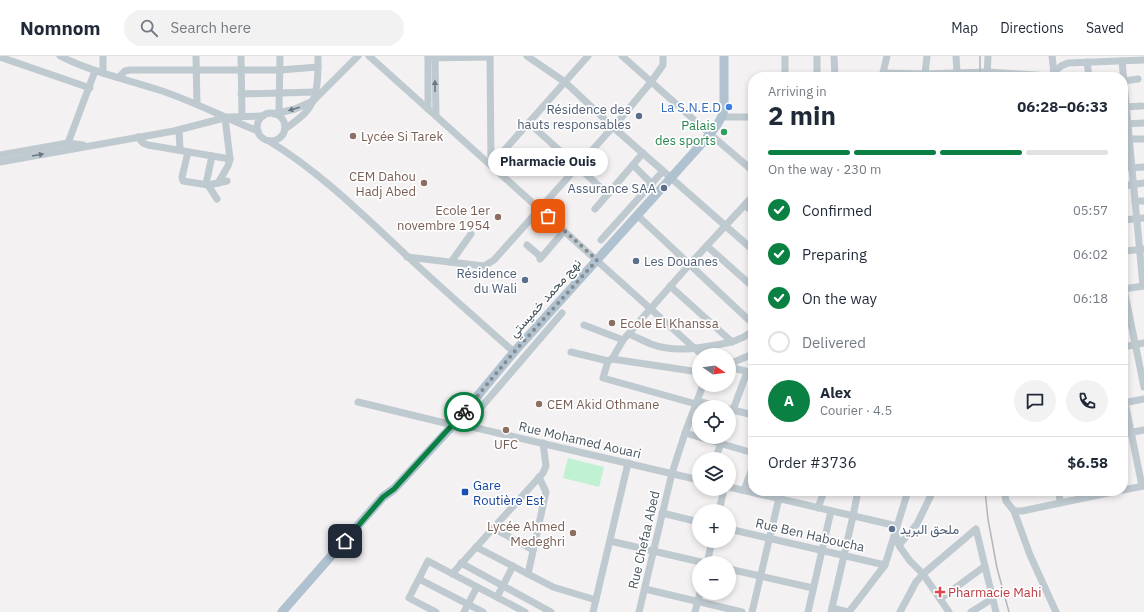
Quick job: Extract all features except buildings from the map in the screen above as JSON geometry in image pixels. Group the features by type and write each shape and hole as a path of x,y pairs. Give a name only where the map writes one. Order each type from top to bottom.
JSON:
{"main road":[{"name":"نهج محمد خميستي","path":"394,489 454,424 514,352 710,134 722,117 724,110 724,56"},
{"path":"282,612 383,497 394,489"},
{"path":"290,612 386,501 394,489"}],"street":[{"path":"60,56 99,72 160,90 197,104 258,131 262,137 292,155 341,195 407,257 514,352"},
{"path":"68,143 90,88 99,72 102,56"},
{"path":"196,56 197,104"},
{"path":"242,56 242,116"},
{"path":"276,113 279,94 280,56"},
{"path":"269,141 280,138 285,129 304,115 311,106 317,87 318,56"},
{"path":"0,162 179,130 227,118 263,116 295,109 313,100 358,56"},
{"path":"369,56 695,348"},
{"path":"528,56 565,82 613,127 748,246"},
{"path":"491,165 588,56"},
{"path":"622,56 748,167"},
{"path":"407,257 484,266 494,260 613,127 651,82 664,66 663,56"},
{"path":"785,56 785,72"},
{"path":"817,56 817,72"},
{"path":"834,56 835,72"},
{"path":"884,72 887,56"},
{"path":"925,72 927,56"},
{"path":"956,56 957,72"},
{"path":"987,72 988,56"},
{"path":"1052,56 1054,72"},
{"path":"0,57 90,88"},
{"path":"428,109 431,57"},
{"path":"431,57 490,57 491,165"},
{"path":"431,57 436,116"},
{"path":"1057,72 1068,60 1087,62 1144,58"},
{"path":"1118,60 1121,72"},
{"path":"1087,62 1088,72"},
{"path":"119,77 127,70 196,71 318,68"},
{"path":"1128,80 1138,79"},
{"path":"241,94 315,92"},
{"path":"1128,107 1142,106"},
{"path":"276,113 283,120 285,129"},
{"path":"258,131 258,123 263,116"},
{"path":"722,117 748,117"},
{"path":"218,183 228,166 230,158 227,118"},
{"path":"529,123 608,194"},
{"path":"1128,124 1144,123"},
{"path":"179,130 180,150"},
{"path":"1128,136 1136,219 1142,249 1143,286 1128,288"},
{"path":"138,137 145,144 230,158"},
{"path":"280,138 292,155"},
{"path":"1129,140 1144,139"},
{"path":"0,155 68,143 92,146"},
{"path":"188,152 184,181 207,184 227,181"},
{"path":"595,209 643,153"},
{"path":"212,156 207,184 217,199"},
{"path":"633,165 652,184"},
{"path":"1131,168 1144,167"},
{"path":"601,240 663,171"},
{"path":"1128,185 1144,183"},
{"path":"1134,201 1144,201"},
{"path":"692,401 603,378 610,360 623,340 670,286 748,202"},
{"path":"637,215 748,319"},
{"path":"1128,220 1144,218"},
{"path":"527,245 540,258 564,231"},
{"path":"451,262 471,234"},
{"path":"707,246 748,283"},
{"path":"1128,250 1142,249"},
{"path":"670,286 732,342"},
{"path":"1128,312 1144,387"},
{"path":"466,425 562,313"},
{"path":"584,324 623,340"},
{"path":"629,334 652,344 684,350 692,349"},
{"path":"701,348 732,342 744,338 748,335"},
{"path":"1128,346 1144,343"},
{"path":"572,352 610,360 692,371"},
{"path":"736,361 748,356"},
{"path":"736,369 748,372"},
{"path":"736,400 748,376"},
{"path":"1128,402 1144,399"},
{"name":"Rue Mohamed Aouari","path":"358,402 454,424 466,425 692,478"},
{"path":"736,411 748,414"},
{"name":"Rue Chefaa Abed","path":"639,612 672,473 692,413"},
{"path":"1128,420 1143,486 1128,489"},
{"path":"1128,433 1144,430"},
{"path":"685,433 692,435"},
{"path":"452,574 545,469 543,443"},
{"path":"718,452 722,444 748,452"},
{"path":"593,612 628,463"},
{"path":"528,574 546,492 539,477"},
{"path":"744,490 748,479"},
{"path":"736,488 748,491"},
{"path":"769,496 853,516 896,529"},
{"path":"752,612 770,538 782,496"},
{"path":"818,508 822,496"},
{"path":"857,496 831,610 848,612 885,565 906,496"},
{"path":"899,545 918,524 931,496"},
{"path":"1005,496 1006,501 1014,511 1030,555 1056,612"},
{"path":"1059,496 1060,502"},
{"path":"1014,511 1022,511 1079,496"},
{"path":"808,612 831,511"},
{"path":"662,513 692,520"},
{"path":"493,528 533,550"},
{"path":"896,529 899,545 910,561 923,574 949,612"},
{"path":"900,612 916,582 923,574 976,529 996,612"},
{"name":"Rue Ben Haboucha","path":"736,531 885,565"},
{"path":"610,541 692,560"},
{"path":"476,547 553,587 596,600"},
{"path":"436,612 409,598 428,561 525,612"},
{"path":"461,563 551,612"},
{"path":"497,597 513,566"},
{"path":"940,599 985,566"},
{"path":"736,570 813,588"},
{"path":"419,579 483,612"},
{"path":"464,612 477,587"},
{"path":"645,589 742,612"},
{"path":"972,612 992,599"},
{"path":"695,612 698,602"}],"green space":[{"path":"568,458 604,467 599,487 563,478"}],"railway":[{"path":"980,56 980,72"},
{"path":"986,496 997,568 1009,612"}],"way so far":[{"path":"464,412 514,352 597,260 548,216"}],"place":[{"name":"La S.N.E.D","path":"729,107"},
{"name":"Résidence des hauts responsables","path":"639,116"},
{"name":"Palais des sports","path":"724,132"},
{"name":"Lycée Si Tarek","path":"353,136"},
{"name":"CEM Dahou Hadj Abed","path":"424,183"},
{"name":"Assurance SAA","path":"664,188"},
{"name":"Pharmacie Ouis","path":"548,216"},
{"name":"Ecole 1er novembre 1954","path":"498,217"},
{"name":"Les Douanes","path":"636,261"},
{"name":"Résidence du Wali","path":"525,280"},
{"name":"Ecole El Khanssa","path":"612,323"},
{"name":"CEM Akid Othmane","path":"539,404"},
{"name":"UFC","path":"506,430"},
{"name":"Gare Routière Est","path":"465,492"},
{"name":"ملحق البريد","path":"892,529"},
{"name":"Lycée Ahmed Medeghri","path":"573,533"},
{"name":"Pharmacie Mahi","path":"940,592"}],"route":[{"path":"345,541 383,497 394,489 453,426 464,412"}]}
